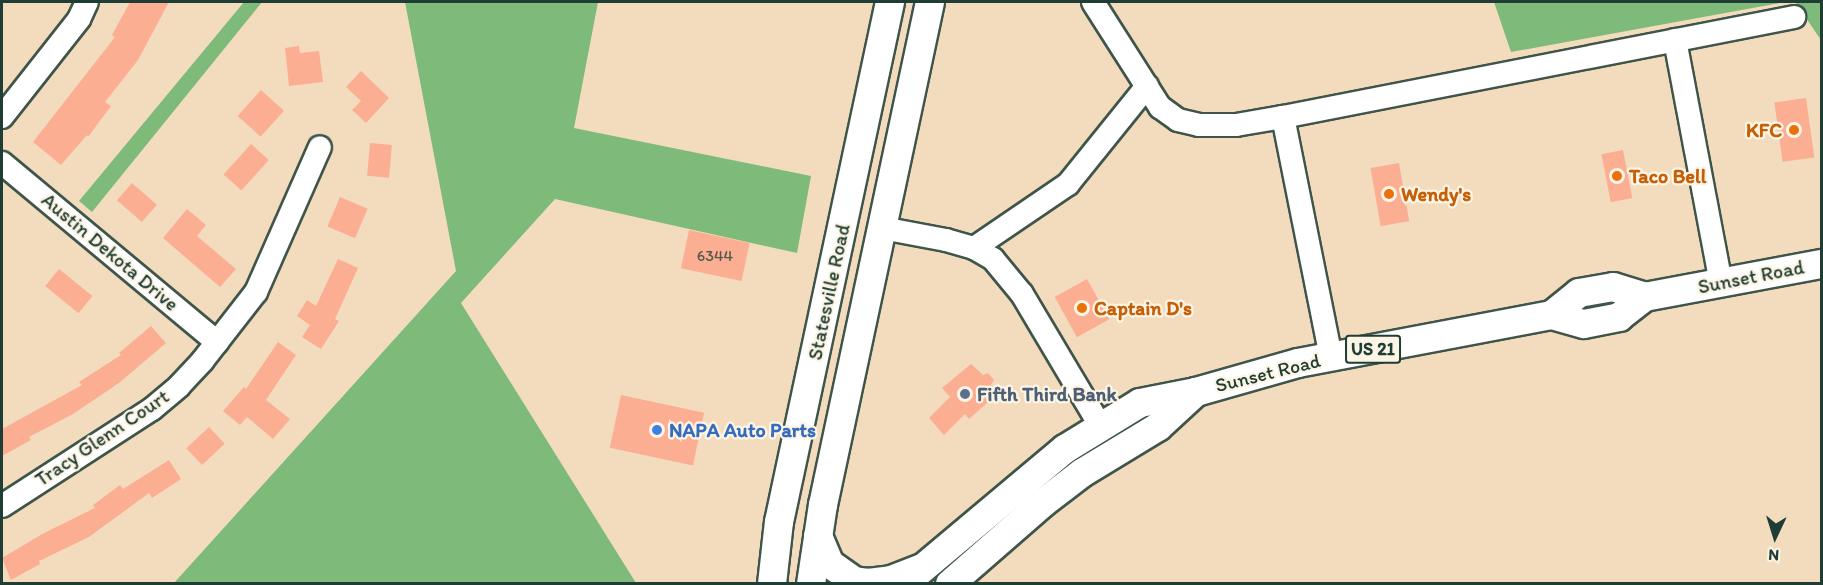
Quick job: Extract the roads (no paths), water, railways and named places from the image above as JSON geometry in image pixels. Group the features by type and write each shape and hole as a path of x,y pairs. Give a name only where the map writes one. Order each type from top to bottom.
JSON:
{"main road":[{"name":"Statesville Road","path":"772,584 779,522 890,2"},
{"name":"Statesville Road","path":"811,584 818,536 930,2"},
{"name":"Sunset Road","path":"818,536 830,564 854,581 868,583 914,575 1024,481 1101,427 1140,403 1196,392 1268,370 1552,315 1579,294 1596,290 1613,287 1645,297 1821,264"},
{"name":"Sunset Road","path":"950,584 1043,503 1082,473 1158,426 1196,392"}],"street":[{"path":"2,117 79,19 87,2"},
{"path":"1093,2 1160,107 1178,120 1199,125 1236,125 1283,117 1794,17"},
{"path":"1676,40 1721,283"},
{"path":"974,248 1068,184 1147,86"},
{"path":"1283,117 1331,357"},
{"name":"Tracy Glenn Court","path":"2,506 152,409 179,386 256,292 320,147"},
{"name":"Austin Dekota Drive","path":"2,163 217,342"},
{"path":"882,228 946,240 974,248 993,259 1022,294 1101,427"}],"place":[{"name":"KFC","path":"1794,130"},
{"name":"Taco Bell","path":"1617,176"},
{"name":"Wendy's","path":"1389,194"},
{"name":"Captain D's","path":"1082,308"},
{"name":"Fifth Third Bank","path":"965,394"},
{"name":"NAPA Auto Parts","path":"657,430"}]}
